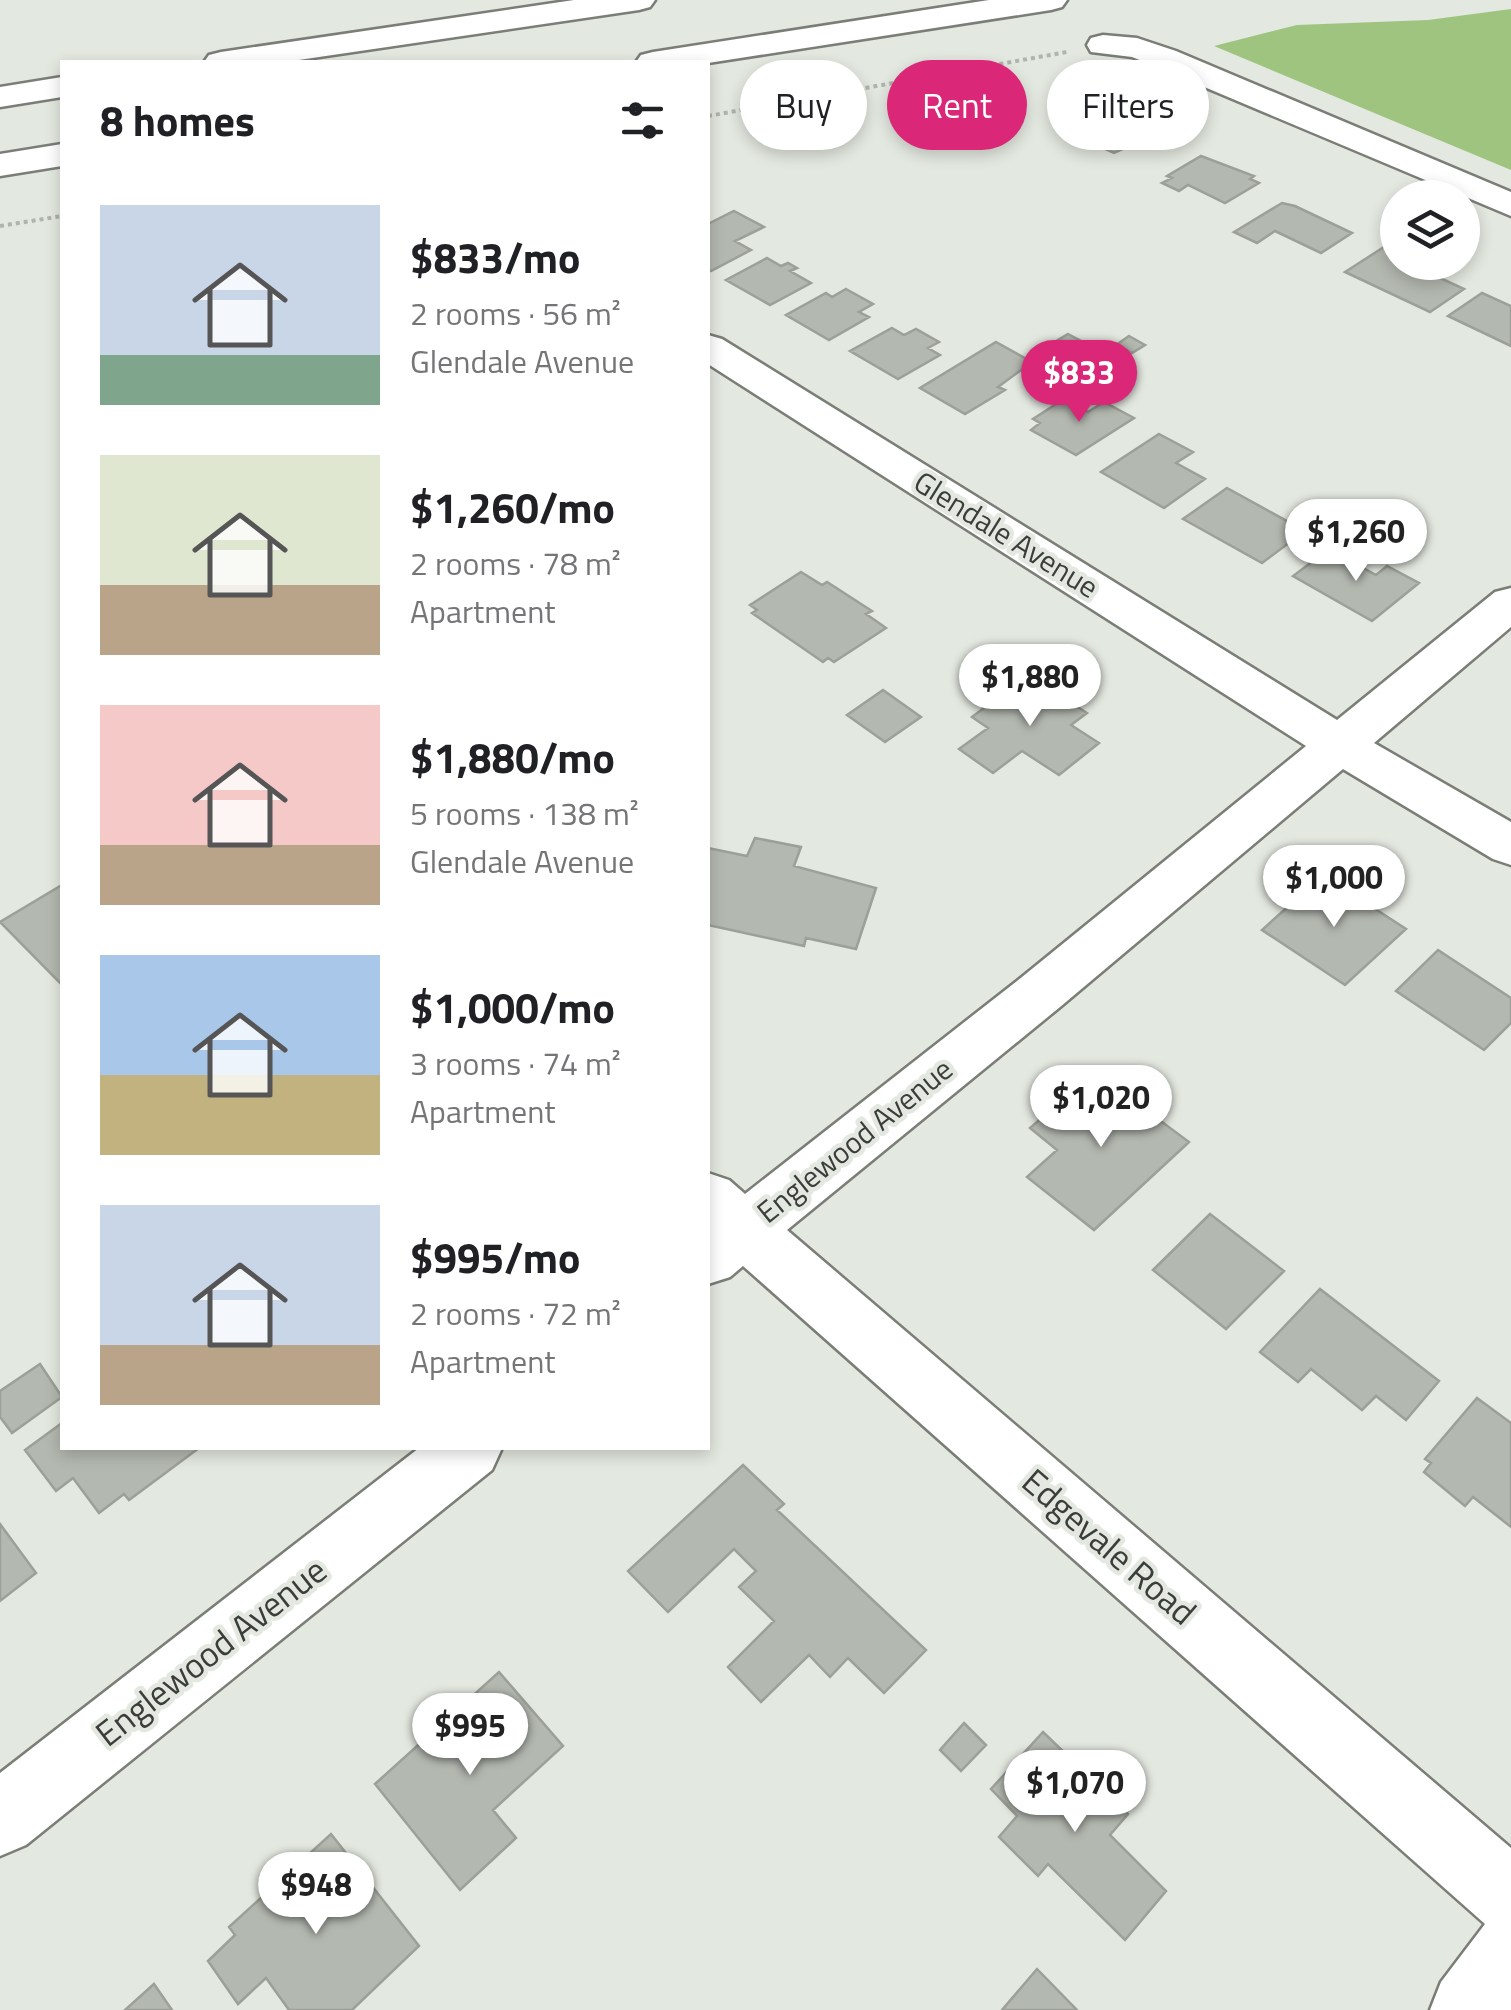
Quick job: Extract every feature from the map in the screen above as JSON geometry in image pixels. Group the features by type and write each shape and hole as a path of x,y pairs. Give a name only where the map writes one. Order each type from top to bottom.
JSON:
{"main road":[{"path":"235,60 639,0"},
{"path":"667,60 1051,0"},
{"path":"1103,45 1137,48 1164,58 1511,205"},
{"path":"0,97 60,87"},
{"path":"0,165 60,155"},
{"name":"Glendale Avenue","path":"710,348 1342,746 1511,846"},
{"name":"Englewood Avenue","path":"720,1229 1342,746 1511,603"},
{"name":"Edgevale Road","path":"720,1229 1511,1897"},
{"name":"Englewood Avenue","path":"0,1819 466,1450"},
{"path":"1469,2010 1511,1952"}],"path":[{"path":"710,116 1103,45"},
{"path":"0,226 60,216"}],"green space":[{"path":"1511,9 1511,170 1214,46 1297,25 1428,20"}],"building":[{"path":"1201,156 1254,176 1250,179 1259,183 1225,203 1188,185 1179,191 1162,183"},
{"path":"1282,203 1352,233 1321,253 1275,231 1257,243 1234,232"},
{"path":"734,211 764,227 735,241 751,250 711,271 710,223"},
{"path":"1380,250 1380,280 1445,280 1464,289 1430,312 1345,272"},
{"path":"767,258 781,266 788,263 797,268 790,271 811,283 770,305 726,280"},
{"path":"846,289 873,304 859,312 869,317 829,340 786,315 826,293 832,297"},
{"path":"1482,293 1511,306 1511,346 1448,316"},
{"path":"892,328 904,335 916,329 939,342 928,348 940,355 898,379 850,351"},
{"path":"1068,334 1083,342 1062,354 1048,346"},
{"path":"1129,336 1145,345 1132,353 1116,345"},
{"path":"996,342 1032,362 998,387 1005,390 965,414 920,388"},
{"path":"1064,399 1088,412 1104,402 1134,418 1076,455 1031,430 1040,423 1033,419"},
{"path":"1159,434 1193,452 1176,463 1205,479 1164,508 1101,472"},
{"path":"1227,488 1305,531 1262,563 1183,519"},
{"path":"1329,549 1376,575 1387,566 1419,583 1372,621 1293,576"},
{"path":"801,572 822,585 827,582 872,611 866,614 886,628 834,662 828,658 823,662 752,613 757,610 750,605"},
{"path":"1028,675 1087,713 1071,725 1099,743 1059,775 1022,751 993,773 959,749 988,728 972,717"},
{"path":"883,690 921,717 885,742 847,715"},
{"path":"755,838 801,847 794,866 876,888 856,949 806,938 804,946 710,925 710,848 747,856"},
{"path":"1323,875 1406,929 1345,985 1262,930"},
{"path":"60,886 60,983 0,922"},
{"path":"1438,950 1511,998 1511,1023 1484,1050 1396,991"},
{"path":"1095,1072 1189,1142 1094,1230 1027,1177 1057,1150 1030,1128"},
{"path":"1210,1214 1284,1271 1226,1329 1153,1270"},
{"path":"1320,1289 1439,1381 1406,1420 1376,1396 1362,1410 1311,1369 1298,1382 1260,1352"},
{"path":"40,1364 60,1398 12,1433 0,1417 0,1391"},
{"path":"1477,1398 1511,1423 1511,1527 1473,1497 1465,1506 1424,1472 1431,1463 1425,1459"},
{"path":"60,1424 60,1450 196,1450 129,1500 124,1494 99,1513 73,1478 56,1491 25,1450"},
{"path":"743,1465 784,1504 777,1510 926,1650 884,1693 848,1658 830,1677 809,1655 761,1702 728,1667 774,1621 739,1587 756,1571 734,1549 668,1612 628,1571"},
{"path":"0,1524 36,1573 0,1601"},
{"path":"499,1672 563,1746 493,1810 516,1838 460,1890 375,1784"},
{"path":"964,1723 986,1745 961,1771 940,1750"},
{"path":"1043,1732 1128,1814 1110,1835 1166,1891 1125,1940 1048,1864 1038,1876 999,1837 1017,1816 991,1789"},
{"path":"331,1834 419,1946 352,2010 289,2010 266,1978 238,2004 208,1961 235,1935 229,1927"},
{"path":"1037,1969 1077,2010 1002,2010"},
{"path":"154,1984 172,2010 125,2010"}]}
